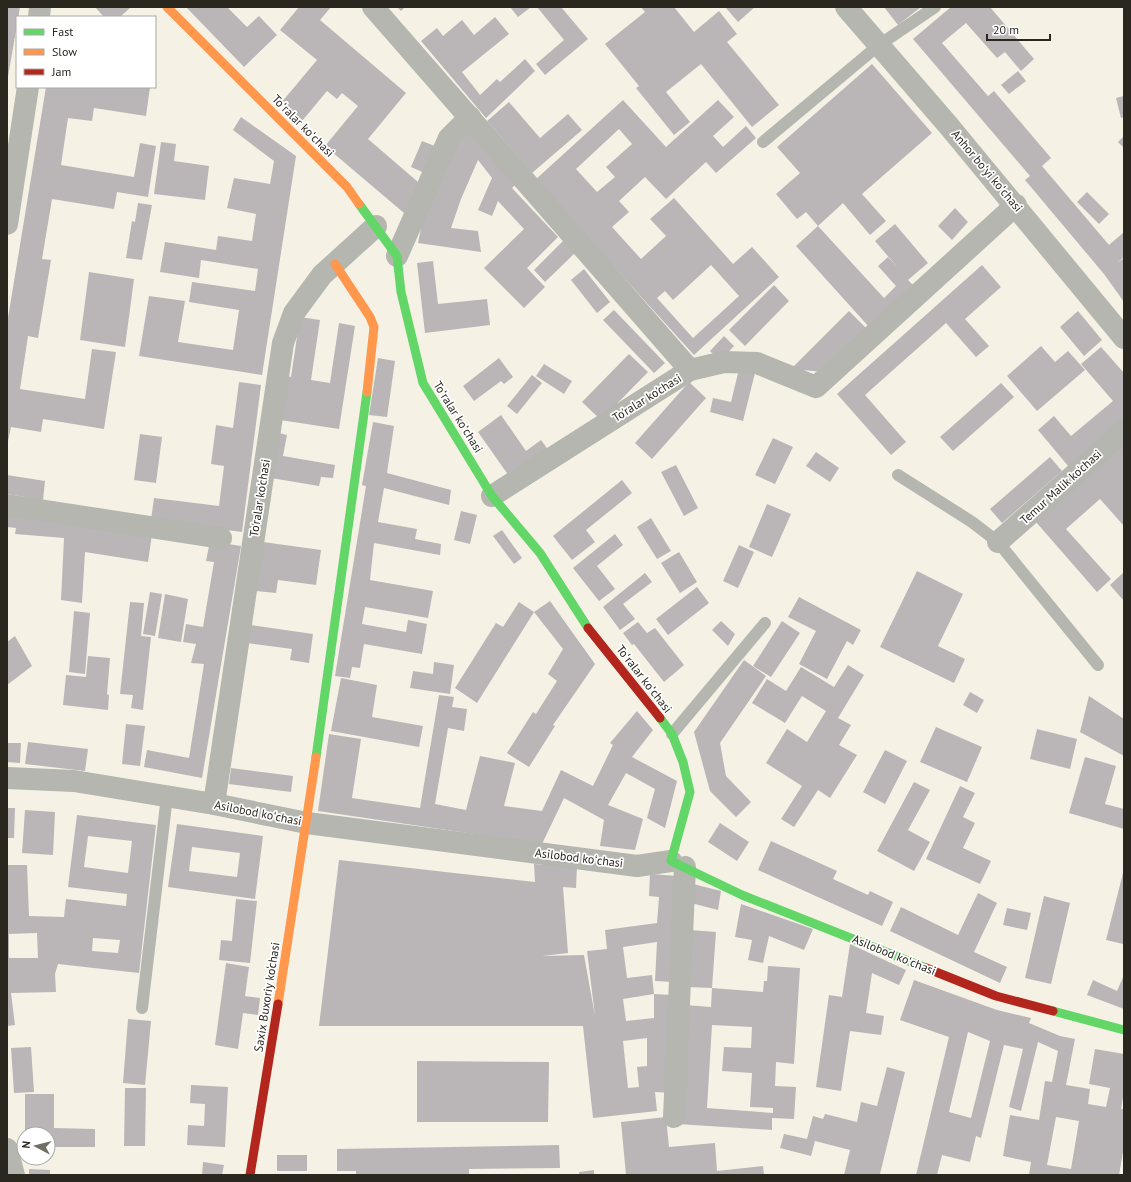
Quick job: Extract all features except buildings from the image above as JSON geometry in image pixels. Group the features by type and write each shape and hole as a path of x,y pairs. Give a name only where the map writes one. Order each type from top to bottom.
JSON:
{"street":[{"name":"Toʻralar koʻchasi","path":"167,7 347,187 397,256 401,292 423,383 492,496 540,553 589,630 635,685 672,734 684,762 690,792 678,864"},
{"path":"374,7 690,370"},
{"name":"Anhor boʻyi koʻchasi","path":"846,7 1016,206 1124,338"},
{"path":"7,224 28,88"},
{"path":"397,256 449,138 470,117"},
{"name":"To'ralar ko'chasi","path":"492,496 690,370 724,362 758,363 816,387 1016,206"},
{"name":"To'ralar ko'chasi","path":"214,804 283,343 294,313 322,275 376,226"},
{"name":"Saxix Buxoriy ko‘chasi","path":"250,1175 307,823 371,367 374,327 370,317 335,264"},
{"name":"Temur Malik ko'chasi","path":"998,542 1124,431"},
{"path":"7,505 220,538"},
{"name":"Asilobod koʻchasi","path":"7,778 74,781 214,804 307,823 637,866 678,864 742,894 996,996 1124,1030"},
{"path":"674,1117 678,864"},
{"path":"7,1149 14,1175"}],"lane":[{"path":"763,142 879,45 935,7"},
{"path":"898,475 972,522 998,542 1098,665"},
{"path":"672,734 765,623"},
{"path":"142,1008 167,796"}],"traffic: fast":[{"path":"359,204 397,256 401,292 423,383 492,496 540,553 588,628"},
{"path":"316,757 367,392"},
{"path":"660,718 672,734 683,762 690,792 671,861 742,895 926,968"},
{"path":"1053,1011 1124,1030"}],"traffic: slow":[{"path":"167,7 347,187 359,204"},
{"path":"335,264 370,317 374,327 367,392"},
{"path":"278,1004 316,757"}],"traffic: jam":[{"path":"588,628 660,718"},
{"path":"926,968 996,996 1053,1011"},
{"path":"250,1175 278,1004"}]}
